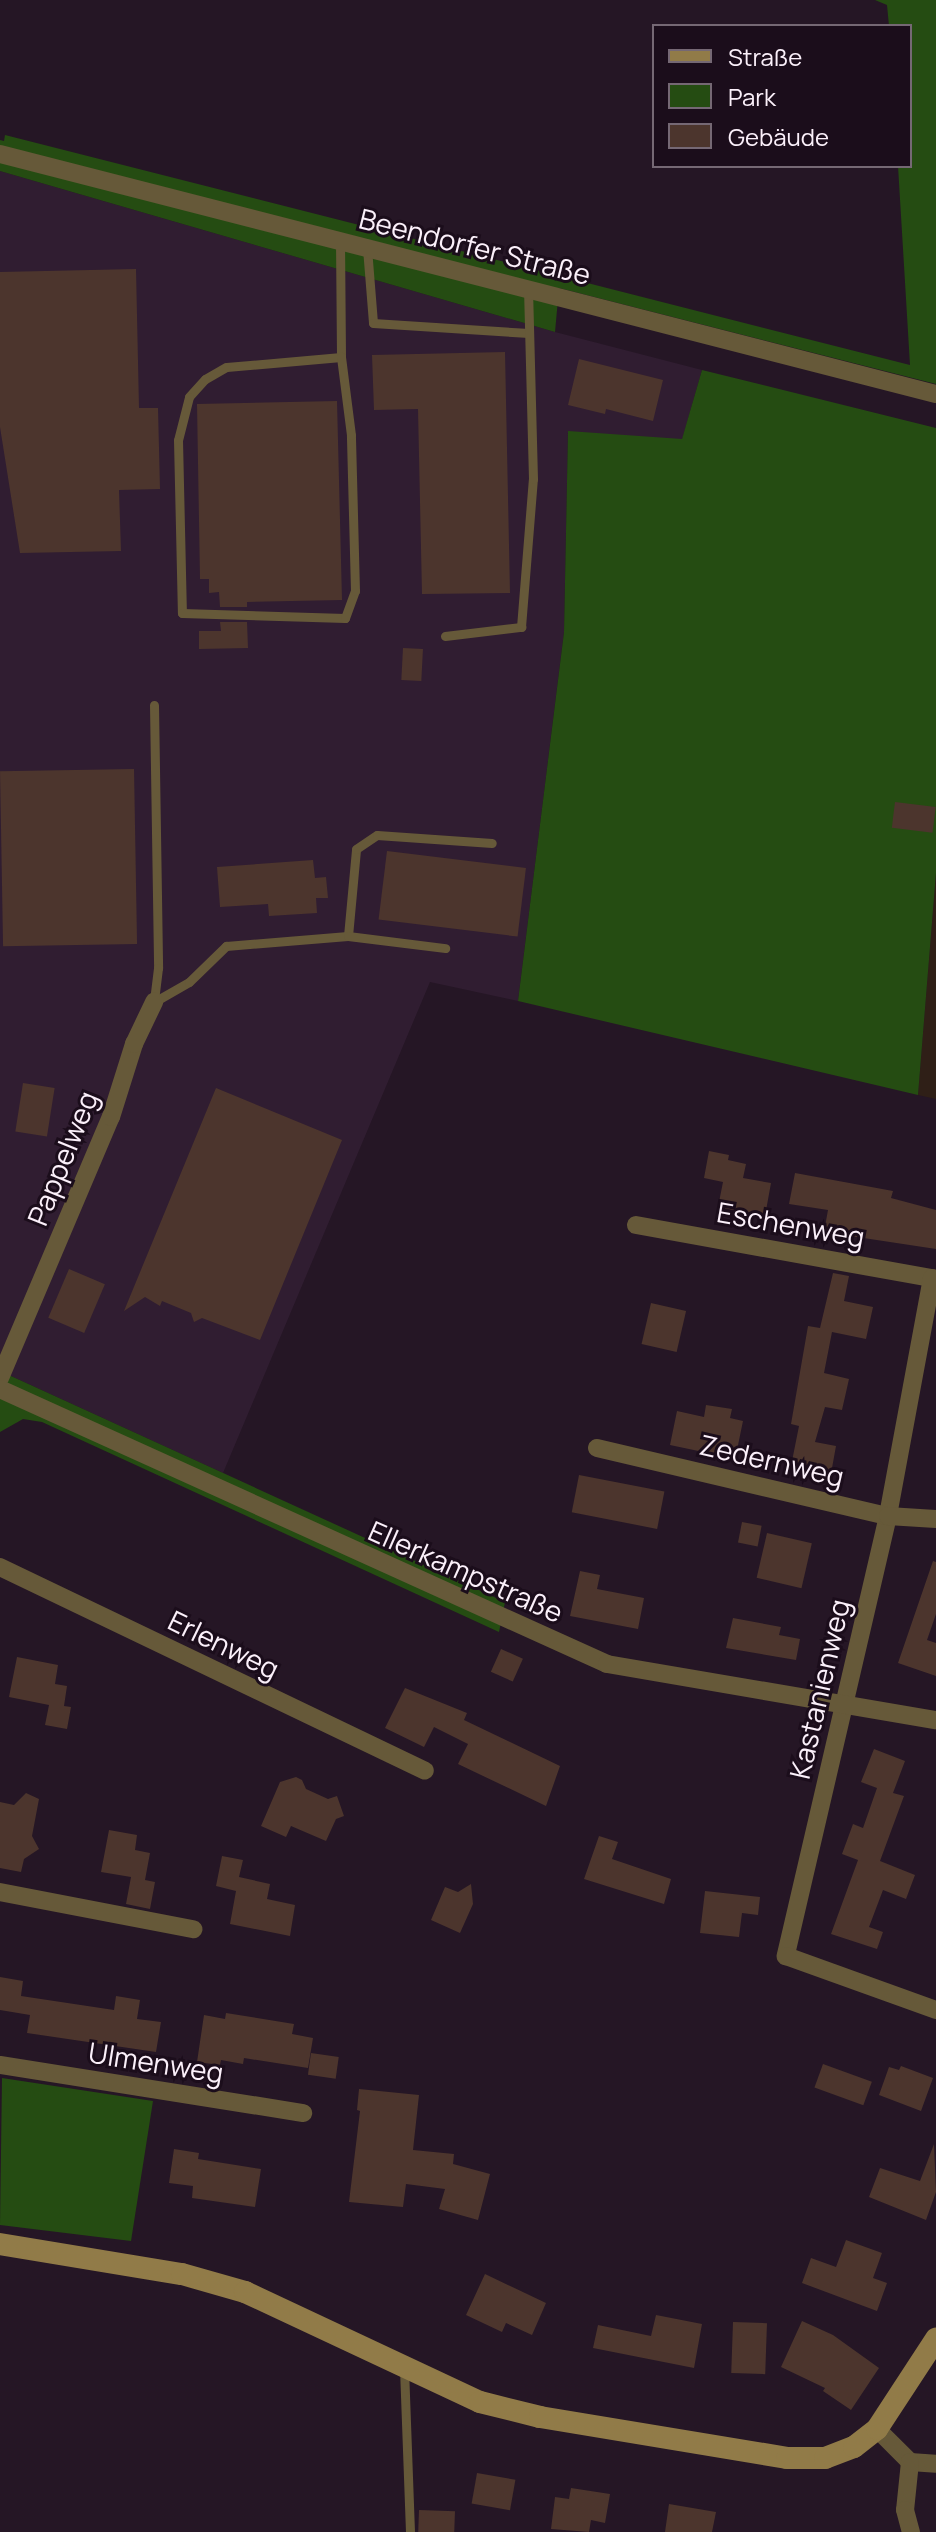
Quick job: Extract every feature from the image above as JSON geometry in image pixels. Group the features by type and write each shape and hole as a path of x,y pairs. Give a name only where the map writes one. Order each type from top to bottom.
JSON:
{"main road":[{"path":"0,2244 182,2274 245,2292 480,2402 540,2417 787,2458 825,2458 854,2447 877,2429 936,2339"}],"street":[{"name":"Beendorfer Straße","path":"0,154 936,394"},
{"name":"Pappelweg","path":"0,1378 111,1117 134,1044 154,1002"},
{"name":"Eschenweg","path":"636,1225 934,1278"},
{"name":"Kastanienweg","path":"934,1278 888,1516 786,1956 936,2010"},
{"name":"Ellerkampstraße","path":"0,1389 607,1664 936,1720"},
{"name":"Zedernweg","path":"597,1448 888,1516 936,1519"},
{"name":"Erlenweg","path":"0,1567 425,1771"},
{"path":"0,1892 193,1929"},
{"name":"Ulmenweg","path":"0,2065 303,2113"},
{"path":"877,2429 910,2462 936,2464"},
{"path":"910,2462 905,2510 911,2532"}],"lane":[{"path":"340,240 341,357 351,435 355,591 345,618 182,613 178,440 189,397 205,379 226,367 341,357"},
{"path":"367,248 373,323 529,333"},
{"path":"445,636 521,627 533,479 528,288"},
{"path":"154,705 158,968 154,1002"},
{"path":"348,936 356,849 377,835 492,843"},
{"path":"154,1002 189,982 226,946 348,936 445,948"},
{"path":"404,2368 410,2532"}],"shaded area":[{"path":"0,171 555,332 702,370 682,440 568,432 564,632 518,1001 430,982 223,1473 0,1371"},
{"path":"936,873 936,1099 918,1095"}],"green space":[{"path":"875,0 936,0 936,384 559,288 555,332 0,171 0,140 4,141 5,135 910,365 898,168 912,168 912,24 889,24 887,5"},
{"path":"702,370 936,428 936,873 918,1095 518,1001 564,632 568,431 682,439"},
{"path":"0,1371 505,1602 499,1632 42,1422 23,1419 0,1432"},
{"path":"2,2078 153,2101 131,2241 0,2225"}],"building":[{"path":"136,269 139,408 158,408 160,489 119,490 121,551 20,553 0,427 0,272"},
{"path":"505,352 510,593 422,594 418,409 374,410 372,355"},
{"path":"579,359 663,380 653,421 606,409 605,414 568,405"},
{"path":"337,401 342,600 247,602 247,607 220,607 219,592 209,593 209,579 200,579 197,404"},
{"path":"220,622 247,622 248,648 199,649 199,631 221,631"},
{"path":"403,648 423,649 421,681 401,680"},
{"path":"134,769 137,944 3,946 0,771"},
{"path":"895,802 936,807 933,833 892,828"},
{"path":"387,851 526,868 518,937 379,919"},
{"path":"313,860 315,878 326,877 328,898 316,898 317,913 269,916 268,904 220,907 217,867"},
{"path":"23,1083 55,1088 47,1136 15,1131"},
{"path":"216,1088 342,1140 260,1340 202,1318 194,1322 191,1313 162,1301 160,1306 145,1297 124,1311"},
{"path":"709,1151 729,1155 728,1160 746,1164 743,1178 771,1183 765,1216 718,1207 723,1182 704,1178"},
{"path":"795,1173 893,1191 891,1198 936,1210 936,1249 824,1232 828,1210 789,1204"},
{"path":"69,1269 105,1284 84,1333 48,1318"},
{"path":"833,1273 849,1276 844,1301 873,1307 866,1339 832,1332 824,1373 849,1379 842,1410 825,1407 815,1442 836,1446 830,1479 790,1471 799,1426 791,1424 808,1326 820,1328"},
{"path":"651,1303 686,1311 677,1352 642,1344"},
{"path":"706,1405 732,1409 730,1418 743,1421 737,1450 724,1447 722,1456 670,1445 677,1411 704,1417"},
{"path":"579,1475 664,1492 657,1529 572,1512"},
{"path":"742,1522 762,1526 758,1546 738,1543"},
{"path":"767,1533 812,1543 801,1588 757,1578"},
{"path":"933,1561 936,1562 936,1614 927,1640 936,1643 936,1676 898,1663"},
{"path":"580,1571 600,1575 597,1589 644,1598 638,1629 570,1616"},
{"path":"733,1618 781,1627 779,1635 800,1639 796,1660 726,1648"},
{"path":"501,1649 523,1659 513,1682 491,1672"},
{"path":"17,1657 58,1665 55,1684 67,1686 64,1706 71,1707 67,1729 45,1725 49,1705 9,1697"},
{"path":"405,1688 467,1713 464,1720 560,1766 546,1806 458,1764 468,1744 434,1727 424,1747 385,1728"},
{"path":"874,1749 905,1761 893,1793 904,1796 880,1861 915,1875 906,1899 883,1890 869,1927 883,1932 877,1949 831,1934 858,1860 842,1854 853,1824 863,1828 877,1788 861,1782"},
{"path":"296,1777 302,1780 306,1789 328,1799 337,1796 344,1816 336,1819 326,1841 291,1826 286,1837 261,1826 280,1782"},
{"path":"26,1793 39,1799 32,1836 39,1849 24,1859 21,1872 0,1868 0,1802 14,1805"},
{"path":"109,1830 137,1835 135,1850 150,1853 145,1880 155,1882 150,1909 126,1904 131,1877 101,1872"},
{"path":"599,1836 618,1842 612,1859 671,1879 664,1904 584,1879"},
{"path":"222,1856 243,1860 239,1877 270,1884 267,1899 295,1905 290,1936 230,1924 236,1891 216,1886"},
{"path":"471,1884 473,1904 460,1933 431,1920 445,1887 458,1892"},
{"path":"705,1891 760,1897 758,1915 742,1913 739,1937 700,1933"},
{"path":"0,1977 23,1981 21,1996 114,2010 116,1996 140,2000 137,2019 161,2022 156,2052 27,2033 30,2015 0,2010"},
{"path":"226,2013 294,2024 292,2034 313,2038 308,2068 244,2058 243,2064 221,2060 220,2065 197,2062 204,2015 225,2019"},
{"path":"311,2053 339,2057 336,2079 308,2075"},
{"path":"823,2064 872,2082 863,2105 814,2087"},
{"path":"901,2066 933,2078 921,2111 879,2095 889,2067 899,2070"},
{"path":"359,2089 419,2095 413,2150 454,2154 453,2164 490,2174 478,2220 439,2209 445,2189 406,2184 403,2207 349,2202 360,2111 357,2110"},
{"path":"934,2144 936,2192 926,2220 869,2197 880,2168 920,2181"},
{"path":"174,2149 199,2153 198,2159 261,2169 255,2207 192,2198 193,2186 169,2183"},
{"path":"846,2240 882,2253 873,2278 887,2283 877,2311 802,2283 811,2258 836,2267"},
{"path":"485,2274 546,2303 532,2335 506,2323 502,2332 466,2315"},
{"path":"656,2315 702,2324 694,2368 593,2348 598,2325 651,2336"},
{"path":"802,2321 833,2335 879,2368 851,2410 823,2391 825,2388 781,2367"},
{"path":"733,2322 767,2323 765,2374 731,2373"},
{"path":"477,2473 515,2480 510,2510 472,2504"},
{"path":"571,2488 610,2494 605,2523 591,2520 589,2532 551,2529 555,2497 569,2499"},
{"path":"669,2504 716,2512 712,2532 665,2532"},
{"path":"419,2510 455,2511 454,2532 418,2532"}]}
